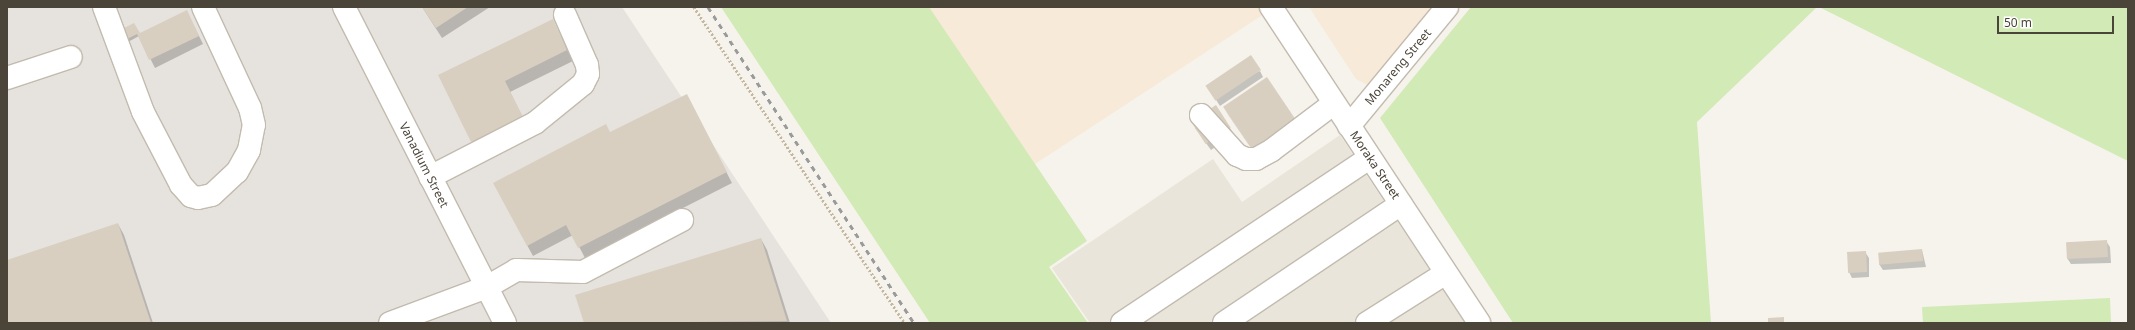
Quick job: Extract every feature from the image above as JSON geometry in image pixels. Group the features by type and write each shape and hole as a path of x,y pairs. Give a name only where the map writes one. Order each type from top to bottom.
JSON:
{"street":[{"path":"104,7 143,112 181,186 191,196 198,198 212,195 237,172 249,150 254,125 250,108 203,7"},
{"name":"Vanadium Street","path":"344,7 505,323"},
{"name":"Moraka Street","path":"1270,7 1479,323"},
{"name":"Monareng Street","path":"1349,126 1447,7"},
{"path":"430,177 535,123 583,84 588,74 587,65 565,15"},
{"path":"7,78 71,58"},
{"path":"1200,115 1237,155 1246,159 1256,159 1272,150 1333,104"},
{"path":"1122,323 1369,158"},
{"path":"1224,323 1401,204"},
{"path":"390,323 487,287 509,273 522,268 572,273 584,272 682,220"},
{"path":"1367,323 1446,273"}],"path":[{"path":"694,7 905,323"}],"shaded area":[{"path":"7,7 622,7 831,323 7,323"},
{"path":"928,7 1260,7 1264,14 1035,164"},
{"path":"1309,7 1438,7 1373,88 1356,79"},
{"path":"1340,135 1465,323 1090,323 1052,268 1213,159 1242,202"}],"green space":[{"path":"721,7 929,7 1087,241 1049,267 1088,323 930,323"},
{"path":"1471,7 1817,7 1697,122 1711,323 1513,323 1380,118"},
{"path":"1819,7 2128,7 2128,161"},
{"path":"2110,298 2111,323 1923,323 1922,307"}],"building":[{"path":"422,7 468,7 436,28"},
{"path":"187,10 199,36 149,60 137,34 125,40 120,30 134,23 140,33"},
{"path":"553,19 567,50 505,81 523,117 471,142 438,75"},
{"path":"1251,55 1261,70 1215,101 1205,86"},
{"path":"1267,77 1302,128 1258,158 1223,107"},
{"path":"687,94 727,172 578,248 566,225 527,246 493,183 606,124 610,132"},
{"path":"1216,105 1231,128 1206,144 1191,121"},
{"path":"118,223 151,323 7,323 7,260"},
{"path":"761,238 787,321 584,323 575,295"},
{"path":"2107,240 2108,257 2067,259 2066,242"},
{"path":"1922,249 1923,261 1879,265 1878,253"},
{"path":"1866,251 1867,272 1848,273 1847,252"},
{"path":"1784,317 1784,323 1768,323 1768,318"}],"railway":[{"path":"708,7 914,323"}]}
